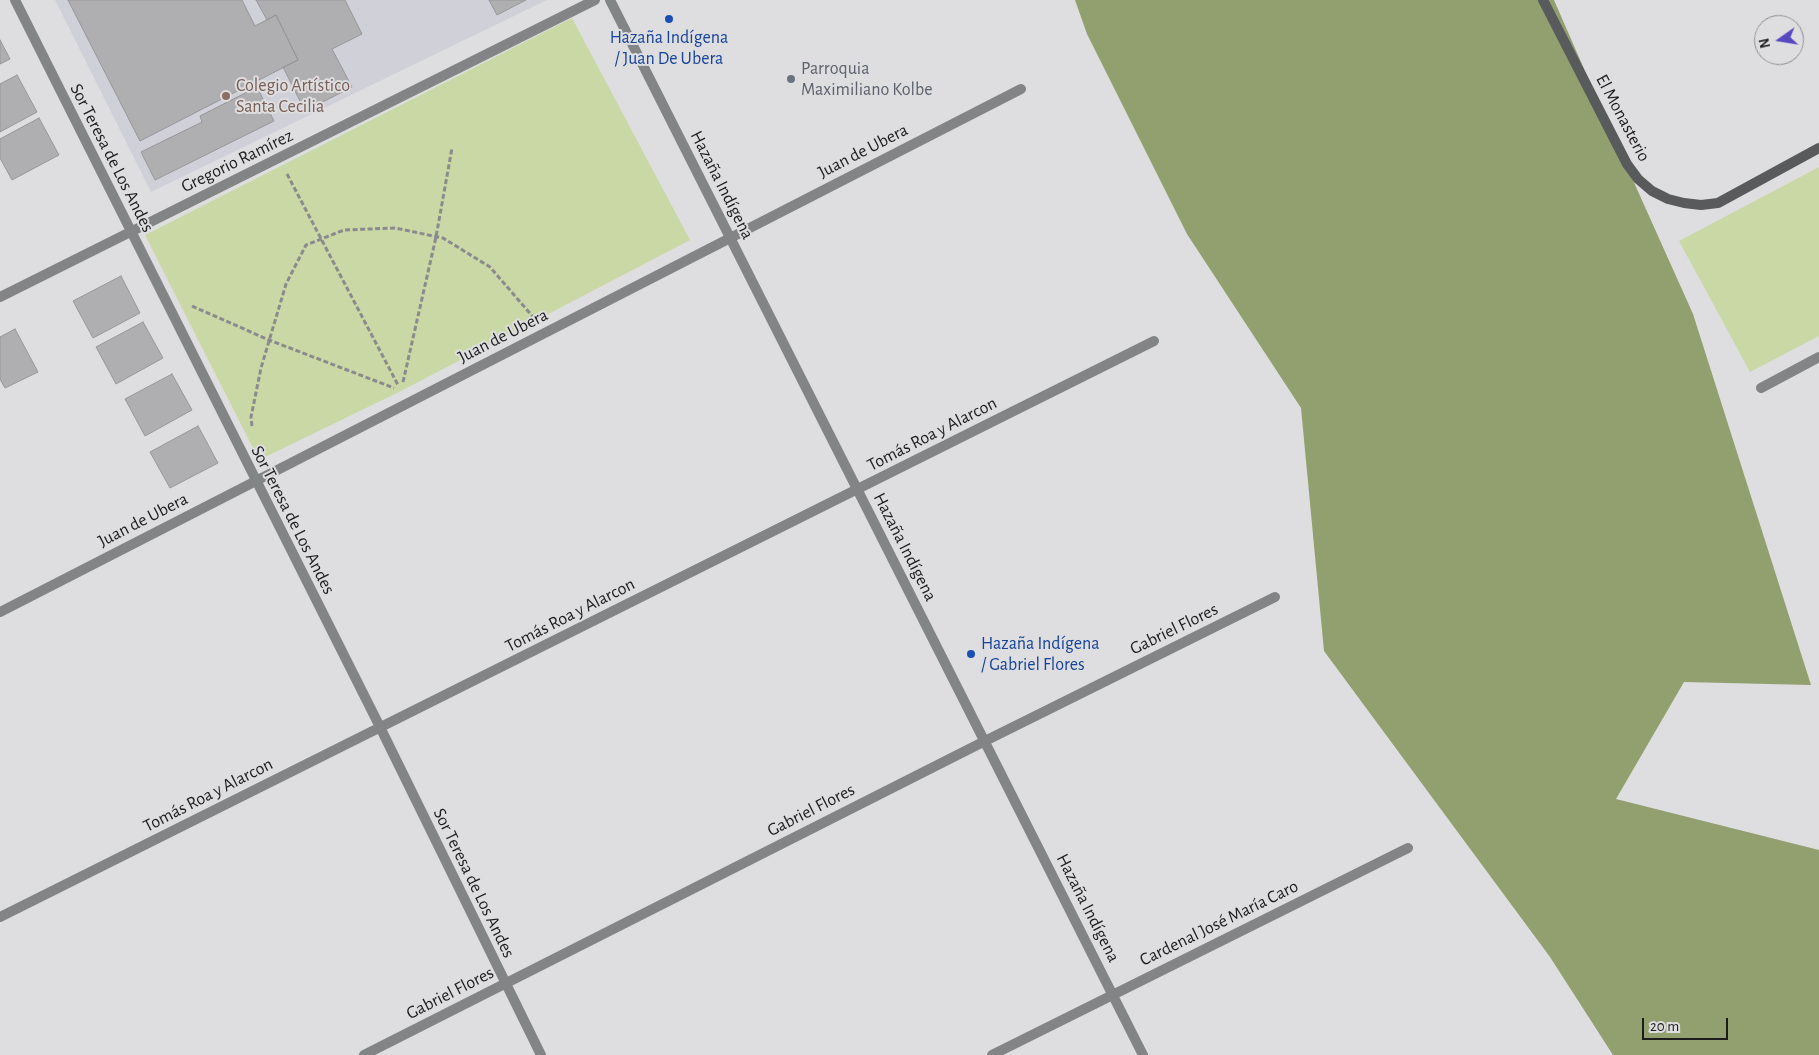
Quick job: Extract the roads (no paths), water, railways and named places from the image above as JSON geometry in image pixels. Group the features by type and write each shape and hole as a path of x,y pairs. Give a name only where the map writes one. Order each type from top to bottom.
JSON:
{"street":[{"name":"Sor Teresa de Los Andes","path":"15,0 380,727 541,1055"},
{"name":"Gregorio Ramírez","path":"0,297 595,0"},
{"name":"Hazaña Indígena","path":"610,0 1143,1055"},
{"name":"El Monasterio","path":"1543,0 1627,164 1638,179 1660,195 1684,203 1701,205 1718,203 1819,148"},
{"name":"Juan de Ubera","path":"0,612 1021,89"},
{"name":"Tomás Roa y Alarcon","path":"0,917 1154,341"},
{"path":"1761,388 1819,357"},
{"name":"Gabriel Flores","path":"364,1055 985,741 1275,597"},
{"name":"Cardenal José María Caro","path":"992,1055 1408,848"}],"place":[{"name":"Hazaña Indígena / Juan De Ubera","path":"669,19"},
{"name":"Parroquia Maximiliano Kolbe","path":"791,79"},
{"name":"Colegio Artístico Santa Cecilia","path":"226,96"},
{"name":"Hazaña Indígena / Gabriel Flores","path":"971,654"}]}
